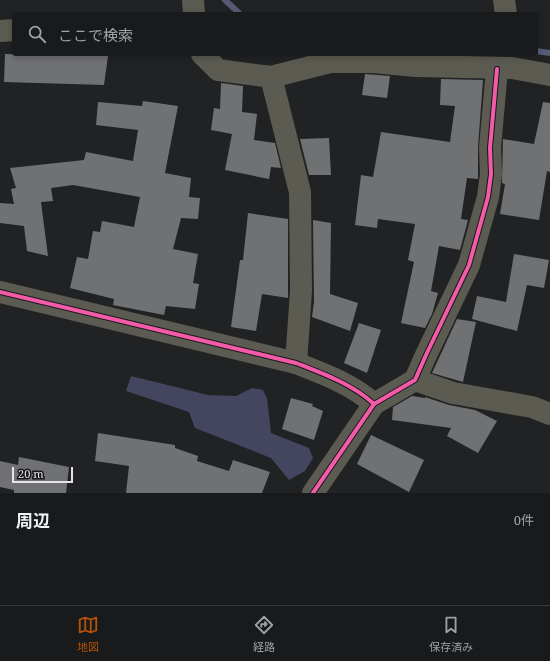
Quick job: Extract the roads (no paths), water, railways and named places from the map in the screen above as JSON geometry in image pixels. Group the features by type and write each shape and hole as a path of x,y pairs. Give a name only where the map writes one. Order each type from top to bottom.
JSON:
{"street":[{"path":"194,0 194,12"},
{"path":"504,0 506,12"},
{"path":"0,31 12,30"},
{"path":"204,56 218,70 271,77 330,62 373,62 416,66 506,63 550,75"},
{"path":"313,493 374,404 416,380 426,355 469,265 488,197 491,174 490,148 506,63"},
{"path":"271,77 300,192 301,291 296,363"},
{"path":"0,292 296,363 340,381 361,392 374,404"},
{"path":"416,380 453,393 532,407 550,414"}],"waterway":[{"path":"225,0 238,12"},
{"path":"538,51 550,53"}]}
